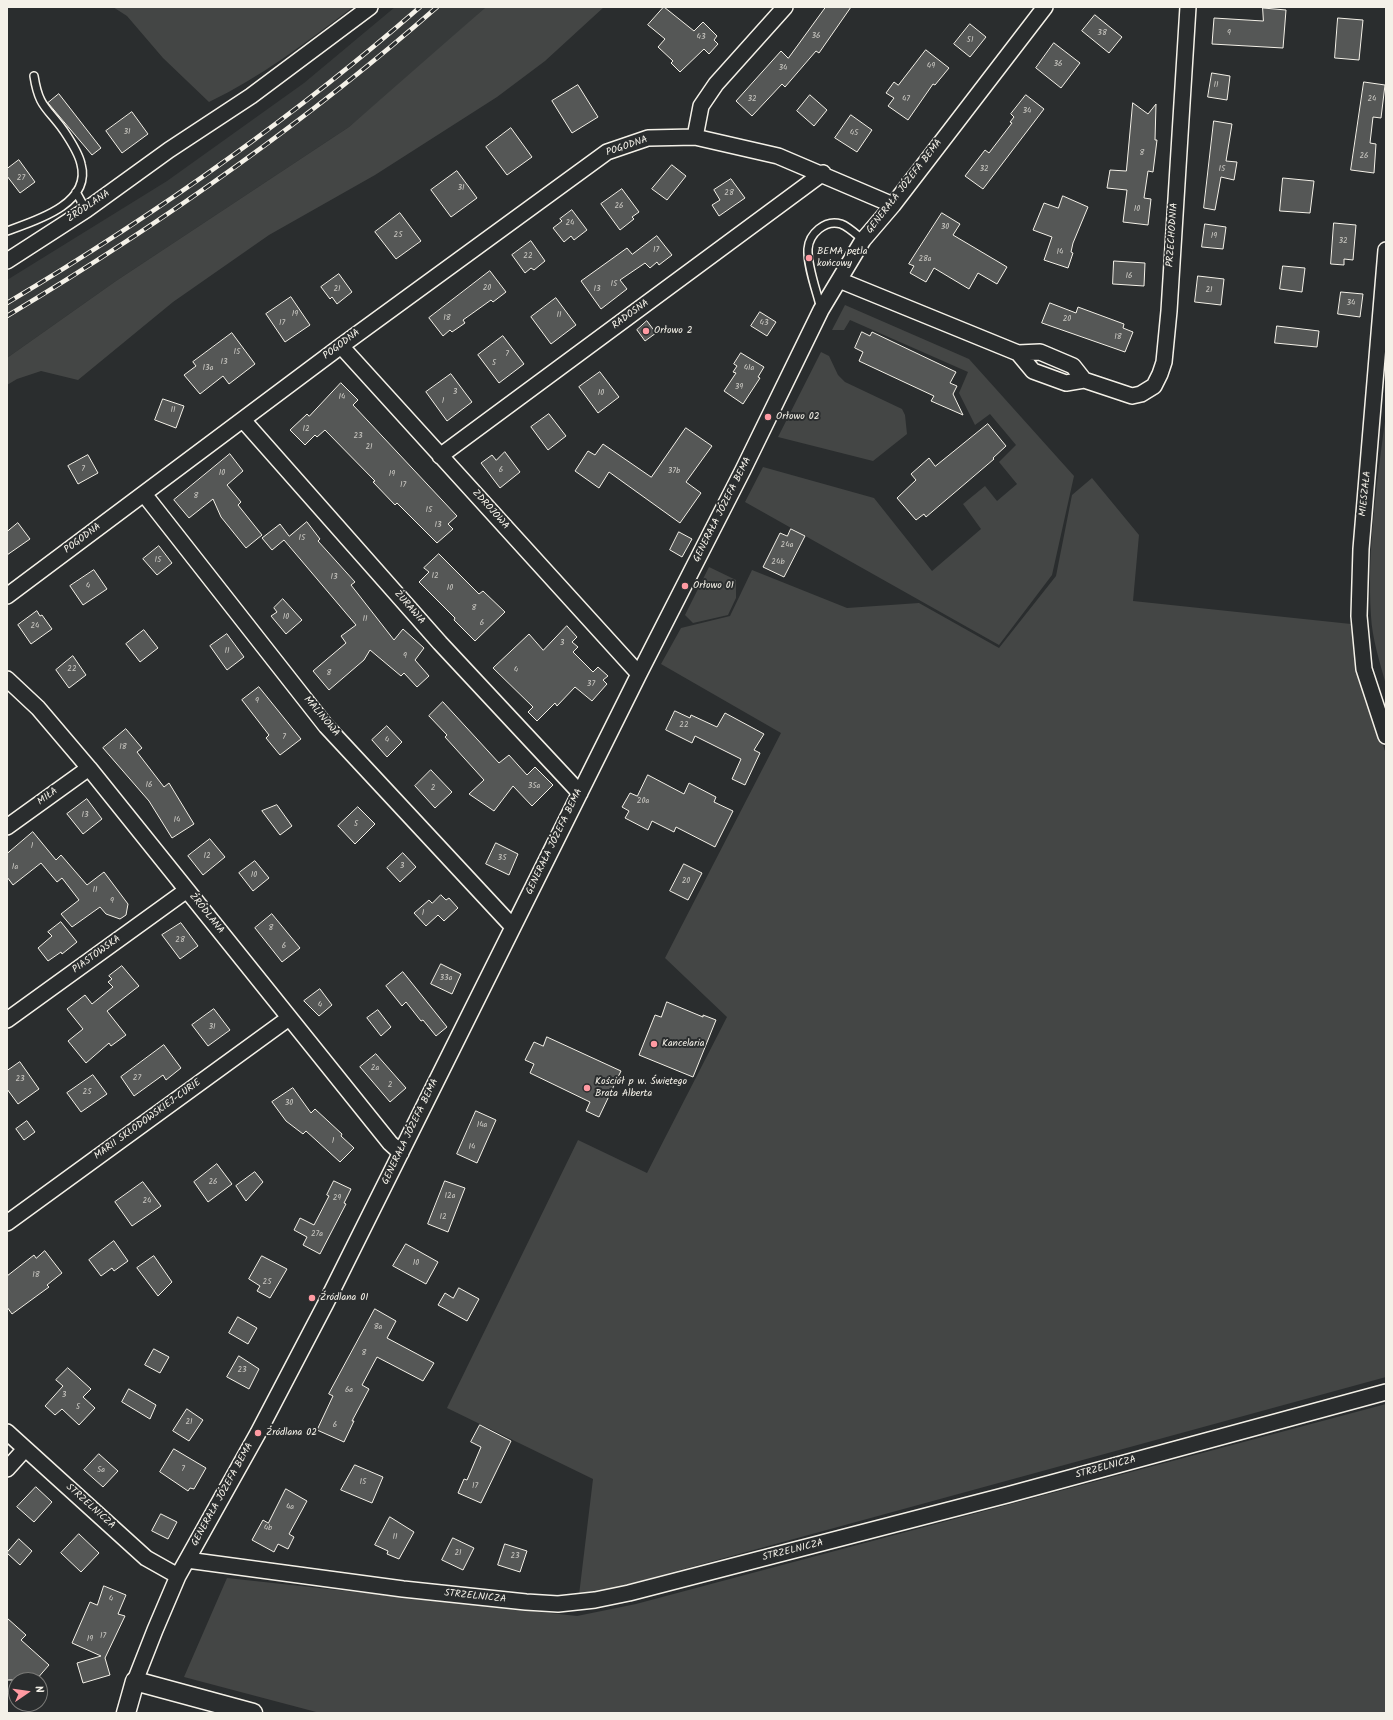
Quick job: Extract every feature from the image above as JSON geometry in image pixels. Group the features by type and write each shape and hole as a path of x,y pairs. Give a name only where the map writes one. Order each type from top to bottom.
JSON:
{"street":[{"name":"ŹRÓDLANA","path":"7,261 86,210 169,150 251,96 370,7"},
{"path":"696,137 701,106 716,84 785,7"},
{"name":"GENERAŁA JÓZEFA BEMA","path":"126,1713 154,1630 178,1576 265,1420 401,1153 639,674 736,484 821,310 863,240 893,205 1045,7"},
{"name":"PRZECHODNIA","path":"839,280 1018,353 1040,352 1073,366 1084,380 1135,396 1154,386 1164,362 1169,310 1188,7"},
{"name":"POGODNA","path":"7,596 341,346 607,152 648,138 696,137 778,156 893,205"},
{"name":"RADOSNA","path":"440,456 823,174"},
{"name":"MIESZAŁA","path":"1386,250 1361,549 1359,616 1364,669 1386,736"},
{"name":"ZDROJOWA","path":"341,346 639,674"},
{"name":"ŻURAWIA","path":"243,420 440,643 580,793"},
{"name":"MALINOWA","path":"144,494 326,726 513,927"},
{"name":"ŹRÓDLANA","path":"7,679 38,708 89,768 390,1143 401,1153"},
{"name":"MIŁA","path":"7,827 89,768"},
{"name":"PIASTOWSKA","path":"7,1020 187,890"},
{"name":"MARII SKŁODOWSKIEJ-CURIE","path":"7,1222 289,1018"},
{"name":"STRZELNICZA","path":"187,1560 403,1589 526,1602 558,1604 595,1600 629,1593 1007,1495 1386,1392"},
{"name":"STRZELNICZA","path":"7,1432 146,1558 178,1576"},
{"path":"7,1469 25,1449"},
{"path":"136,1681 254,1713"}],"lane":[{"path":"7,232 47,216 69,201 76,192 81,180 81,163 64,131 48,113 38,96 34,76"},
{"path":"76,192 86,210"},
{"path":"821,310 809,258 808,248 811,237 820,227 838,224 842,225 863,240"}],"shaded area":[{"path":"113,7 353,7 301,46 247,82 209,102 163,58 127,16"},
{"path":"395,7 486,7 419,68 349,127 116,281 7,358 7,280 167,181 304,83"},
{"path":"486,7 604,7 545,61 497,97 375,175 269,235 173,302 78,380 41,371 17,379 7,385 7,358 116,281 349,127"},
{"path":"845,305 969,359 1074,476 1052,575 999,645 745,502 763,467 874,498 932,571 981,529 963,504 985,486 997,501 1017,484 999,462 1016,445 990,414 975,425 959,393 968,372 850,320 844,330 832,330"},
{"path":"821,352 829,356 838,375 845,382 902,409 905,415 907,434 873,461 778,437"},
{"path":"1386,414 1386,685 1373,633 1371,616 1370,566 1379,464"},
{"path":"1092,478 1139,535 1133,601 1351,624 1363,684 1386,754 1386,1377 622,1586 579,1595 593,1479 447,1408 578,1140 647,1173 727,1017 665,958 781,733 661,664 681,628 730,616 752,570 847,608 919,603 999,648 1056,576 1072,495"},
{"path":"709,567 736,580 736,598 728,615 693,623 685,615"},
{"path":"1386,1404 1386,1713 320,1713 184,1677 227,1578 577,1616 636,1604"}],"building":[{"path":"664,7 694,31 703,22 717,36 714,40 718,44 709,54 704,49 680,72 671,63 673,61 658,47 665,39 648,25"},
{"path":"826,7 851,7 819,53 816,51 785,87 782,84 752,116 736,101 781,51 788,58"},
{"path":"1263,8 1286,10 1283,48 1212,44 1214,18 1263,21"},
{"path":"1095,15 1122,37 1109,53 1082,31"},
{"path":"1338,18 1363,20 1359,60 1335,58"},
{"path":"970,24 986,37 970,57 954,44"},
{"path":"1054,43 1080,63 1061,88 1036,68"},
{"path":"926,50 949,68 935,85 933,84 908,120 888,106 894,98 886,93 894,82 898,85"},
{"path":"1212,73 1230,76 1227,100 1208,97"},
{"path":"1364,82 1385,85 1381,118 1373,117 1370,143 1376,144 1374,173 1351,170"},
{"path":"578,85 598,117 572,133 552,101"},
{"path":"59,94 101,148 92,155 48,103"},
{"path":"810,95 827,110 814,126 797,111"},
{"path":"1026,95 1044,109 983,189 965,176 985,150 989,153 1012,123 1010,122 1014,117 1011,114"},
{"path":"1133,103 1148,114 1156,104 1155,140 1157,140 1153,172 1148,171 1144,198 1151,199 1148,225 1123,222 1127,190 1107,188 1110,170 1126,171"},
{"path":"132,112 148,134 122,153 106,131"},
{"path":"851,115 872,130 857,152 835,138"},
{"path":"1214,121 1232,124 1226,161 1237,162 1234,180 1221,177 1215,210 1204,208"},
{"path":"511,128 532,157 507,175 486,147"},
{"path":"19,160 35,182 20,193 7,176 7,169"},
{"path":"672,165 686,176 667,200 652,189"},
{"path":"457,171 477,198 451,217 431,190"},
{"path":"1283,178 1314,181 1310,213 1280,211"},
{"path":"731,179 745,198 719,216 712,205 720,200 714,190"},
{"path":"622,189 639,212 632,217 634,219 620,230 601,204"},
{"path":"1063,196 1088,207 1073,243 1071,252 1073,253 1068,268 1044,260 1052,237 1033,230 1044,203 1058,208"},
{"path":"572,210 587,230 574,240 571,236 564,242 553,228 562,221 560,219"},
{"path":"400,213 421,241 396,259 375,232"},
{"path":"942,213 960,224 953,235 1007,267 997,284 978,273 969,289 934,268 926,282 910,273 914,266 909,264"},
{"path":"1334,223 1356,225 1353,260 1344,259 1344,265 1331,264"},
{"path":"1205,224 1226,227 1223,249 1202,247"},
{"path":"657,236 672,255 659,265 657,262 650,268 645,263 620,280 627,289 601,309 581,281 627,248 632,254"},
{"path":"531,241 545,261 534,270 531,268 525,273 512,255"},
{"path":"1114,261 1145,263 1144,286 1113,284"},
{"path":"1283,266 1305,268 1302,292 1280,289"},
{"path":"490,271 506,292 493,302 491,300 463,320 465,323 452,332 450,330 443,336 429,318"},
{"path":"339,274 352,292 337,304 332,297 330,299 321,287"},
{"path":"1198,276 1224,279 1221,305 1195,302"},
{"path":"1341,292 1363,294 1360,317 1338,314"},
{"path":"291,297 310,325 285,342 266,314"},
{"path":"556,298 576,325 551,344 531,317"},
{"path":"1050,303 1076,313 1078,307 1124,324 1123,328 1133,332 1125,352 1042,323"},
{"path":"760,312 776,322 767,336 751,326"},
{"name":"Orłowo 2","path":"647,321 656,333 645,341 637,330"},
{"path":"1277,326 1319,331 1317,347 1275,343"},
{"path":"862,332 870,336 872,332 956,372 950,383 957,386 953,394 963,415 931,401 934,396 859,361 863,352 855,348"},
{"path":"232,333 255,364 229,384 223,376 200,394 184,375 196,366 193,362"},
{"path":"503,336 524,364 499,383 478,355"},
{"path":"741,353 764,367 758,377 760,378 743,404 724,391 736,373 733,372 737,366 734,364"},
{"path":"600,372 619,397 598,413 579,387"},
{"path":"451,374 472,402 447,421 426,392"},
{"path":"341,383 358,400 353,405 457,516 448,524 453,529 437,543 397,503 395,505 373,482 375,481 325,430 317,437 315,435 305,445 290,430 307,414 309,416"},
{"path":"163,399 184,406 176,428 155,420"},
{"path":"549,414 566,436 548,450 531,427"},
{"path":"988,424 1006,446 993,458 994,459 926,517 924,514 916,520 897,498 916,480 911,474 929,458 935,466"},
{"path":"686,428 712,446 686,482 701,493 680,523 609,472 599,488 575,471 588,451 595,455 603,444 651,477"},
{"path":"505,452 520,472 500,488 481,463 492,455 496,460"},
{"path":"230,454 243,471 227,485 241,502 238,505 262,535 246,548 221,517 213,499 189,518 174,500"},
{"path":"88,455 98,473 78,484 68,466"},
{"path":"307,522 320,539 318,541 355,582 351,585 394,640 403,629 424,648 415,660 429,676 417,687 404,673 401,676 370,650 364,660 329,690 313,671 346,643 341,636 356,625 284,540 272,550 262,538 280,524 289,536"},
{"path":"18,523 30,539 7,555 7,532"},
{"path":"791,529 805,536 784,577 763,567 780,533 787,536"},
{"path":"679,532 692,539 682,557 670,550"},
{"path":"159,546 172,563 157,575 143,559"},
{"path":"439,554 479,594 483,591 505,612 475,641 454,620 455,618 419,582 429,572 424,568"},
{"path":"94,570 107,589 83,605 70,586"},
{"path":"283,599 302,620 286,634 271,616 277,612 274,608"},
{"path":"37,611 40,616 42,615 52,629 31,644 18,625"},
{"path":"567,626 577,637 572,642 578,647 573,652 593,672 598,667 608,676 603,680 607,684 592,701 575,687 557,706 555,703 537,721 528,712 533,707 493,668 529,634 543,650"},
{"path":"144,630 158,648 140,662 126,644"},
{"path":"227,634 244,657 227,670 210,646"},
{"path":"73,656 86,675 69,688 56,670"},
{"path":"259,687 301,739 280,755 266,738 269,735 242,700"},
{"path":"443,702 499,763 509,755 527,775 535,767 553,785 532,806 513,786 494,811 469,794 484,780 445,737 447,735 429,716"},
{"path":"675,711 690,718 691,715 717,727 725,713 764,734 754,750 760,753 745,785 732,779 741,759 695,736 692,743 666,730"},
{"path":"387,726 402,742 387,757 372,740"},
{"path":"126,729 142,748 137,752 164,787 169,783 194,824 172,838 149,801 103,748"},
{"path":"431,770 452,792 435,808 415,786"},
{"path":"648,775 684,794 689,783 716,797 714,802 733,811 715,847 676,827 674,832 652,821 648,830 625,818 629,811 622,807 630,793 637,796"},
{"path":"87,799 102,819 83,834 67,814"},
{"path":"277,805 292,826 280,835 262,811"},
{"path":"358,807 375,824 355,844 338,826"},
{"path":"33,832 56,860 61,855 87,885 104,872 128,904 126,915 120,919 106,914 100,907 72,927 61,914 79,900 62,878 57,882 41,863 13,885 7,877 7,854"},
{"path":"210,839 225,857 203,875 188,856"},
{"path":"496,843 518,854 509,875 486,864"},
{"path":"403,853 416,867 400,882 387,868"},
{"path":"255,861 269,878 253,891 239,873"},
{"path":"684,864 702,873 688,900 670,891"},
{"path":"441,895 446,900 449,898 458,908 444,921 438,915 426,926 414,913 429,900 432,903"},
{"path":"272,914 300,948 282,962 255,928"},
{"path":"61,922 77,942 62,954 61,952 48,961 38,948 52,936 48,932"},
{"path":"181,923 198,946 180,959 162,935"},
{"path":"441,964 461,974 452,994 431,984"},
{"path":"122,966 139,986 107,1011 126,1035 111,1046 109,1043 86,1063 68,1041 83,1029 67,1009 85,995 92,1004 113,987 108,982 112,979 109,976"},
{"path":"403,972 447,1027 436,1036 423,1020 421,1021 406,1002 402,1006 386,986"},
{"path":"320,989 332,1005 319,1016 304,1001"},
{"path":"667,1002 703,1017 703,1015 716,1020 693,1077 639,1055 655,1015 661,1017"},
{"path":"214,1009 230,1030 208,1046 192,1025"},
{"path":"378,1010 391,1027 381,1036 367,1018"},
{"name":"Kościół p w. Świętego Brata Alberta","path":"547,1037 621,1071 599,1117 586,1111 590,1102 530,1073 534,1064 525,1060 534,1042 543,1046"},
{"path":"164,1045 181,1068 166,1080 163,1075 134,1096 121,1077"},
{"path":"376,1054 406,1088 390,1102 360,1067"},
{"path":"20,1062 39,1089 18,1104 7,1089 7,1071"},
{"path":"93,1075 107,1094 81,1112 67,1093"},
{"path":"293,1088 311,1113 315,1109 342,1134 341,1136 354,1148 340,1162 306,1131 303,1134 286,1121 272,1102"},
{"path":"476,1111 496,1120 477,1163 457,1154"},
{"path":"27,1121 35,1132 24,1140 16,1129"},
{"path":"217,1164 232,1184 208,1202 194,1182"},
{"path":"255,1172 263,1182 246,1201 236,1186"},
{"path":"334,1181 351,1189 344,1203 346,1204 320,1254 303,1245 307,1237 294,1230 300,1218 314,1225 329,1196 327,1195"},
{"path":"445,1181 465,1188 448,1232 428,1224"},
{"path":"143,1182 161,1206 132,1226 115,1202"},
{"path":"114,1241 128,1261 114,1271 112,1268 101,1276 89,1260"},
{"path":"406,1244 438,1262 426,1284 393,1266"},
{"path":"45,1251 62,1273 47,1285 49,1287 12,1314 7,1307 7,1276 34,1255 36,1258"},
{"path":"154,1256 172,1282 158,1296 137,1268"},
{"path":"262,1256 287,1269 270,1298 257,1291 260,1286 249,1279"},
{"path":"459,1288 479,1299 467,1321 438,1305 445,1293 453,1298"},
{"path":"375,1309 396,1321 387,1338 434,1363 423,1381 377,1357 362,1385 369,1389 352,1421 354,1421 344,1442 317,1430 333,1396 329,1394"},
{"path":"238,1317 257,1328 248,1344 229,1333"},
{"path":"154,1349 169,1357 160,1373 145,1365"},
{"path":"239,1356 259,1369 249,1389 227,1377"},
{"path":"68,1368 91,1389 83,1397 95,1408 79,1425 62,1409 55,1415 45,1406 63,1386 56,1380"},
{"path":"129,1389 156,1405 150,1419 122,1402"},
{"path":"187,1409 203,1420 189,1441 173,1431"},
{"path":"480,1425 511,1441 481,1503 458,1493 464,1479 467,1480 481,1447 471,1442"},
{"path":"174,1449 206,1468 194,1489 190,1488 188,1491 160,1472"},
{"path":"99,1454 118,1471 103,1487 84,1470"},
{"path":"355,1465 383,1477 372,1503 341,1490"},
{"path":"36,1487 52,1502 34,1522 17,1507"},
{"path":"286,1489 307,1501 289,1534 294,1537 288,1549 278,1544 274,1552 252,1540 263,1520 268,1523"},
{"path":"161,1514 177,1522 168,1539 152,1531"},
{"path":"390,1517 414,1532 399,1559 387,1554 388,1551 375,1545"},
{"path":"79,1534 99,1553 81,1572 61,1553"},
{"path":"453,1538 474,1548 463,1570 442,1560"},
{"path":"19,1539 32,1551 20,1565 7,1553"},
{"path":"505,1544 527,1551 520,1572 498,1565"},
{"path":"104,1586 126,1595 118,1614 125,1616 105,1658 110,1675 83,1683 77,1663 101,1656 72,1643 90,1602 97,1605"},
{"path":"7,1618 26,1635 21,1640 49,1665 43,1672 8,1672 7,1680"}],"railway":[{"path":"7,303 115,236 168,201 272,127 420,7"},
{"path":"7,316 120,246 229,171 335,92 437,7"}],"place":[{"name":"BEMA pętla końcowy","path":"809,258"},
{"name":"Orłowo 2","path":"646,331"},
{"name":"Orłowo 02","path":"768,417"},
{"name":"Orłowo 01","path":"685,586"},
{"name":"Kancelaria","path":"654,1044"},
{"name":"Kościół p w. Świętego Brata Alberta","path":"587,1088"},
{"name":"Źródlana 01","path":"312,1298"},
{"name":"Źródlana 02","path":"258,1433"}]}
